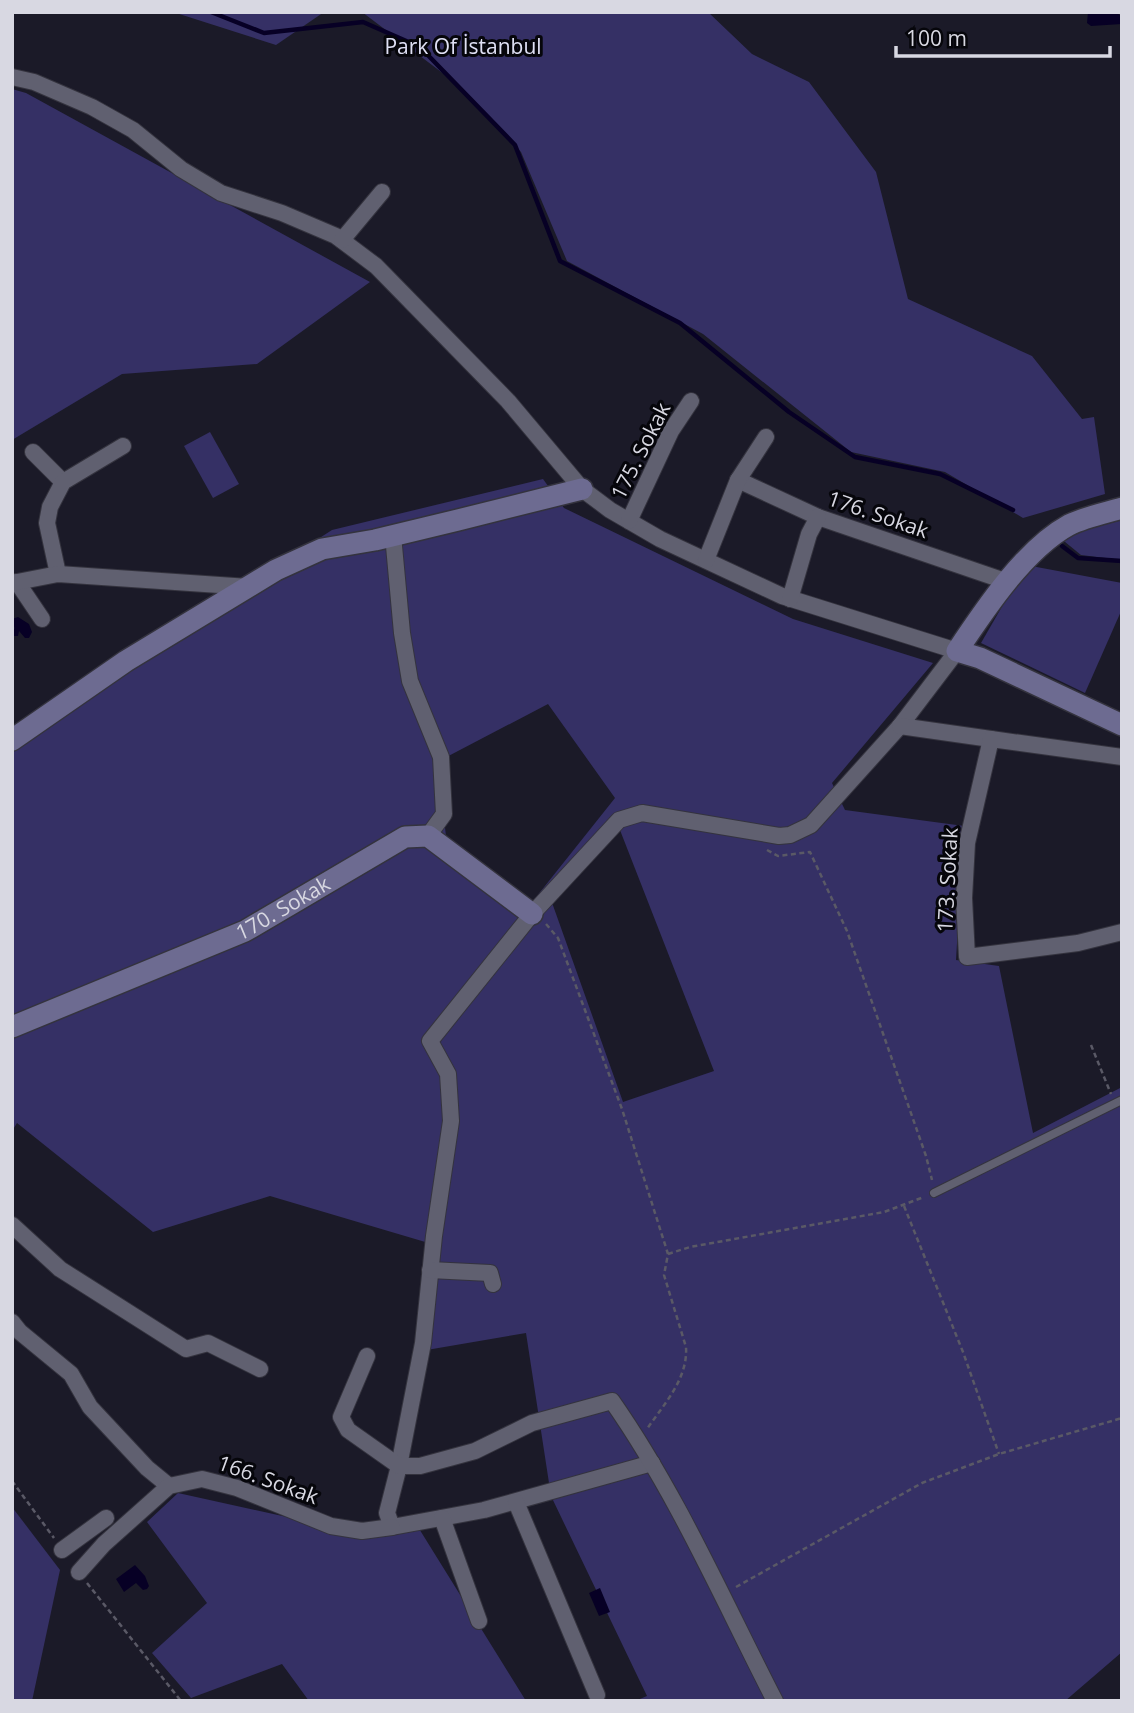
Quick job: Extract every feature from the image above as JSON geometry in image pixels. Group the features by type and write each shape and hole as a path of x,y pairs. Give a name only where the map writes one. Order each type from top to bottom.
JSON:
{"street":[{"path":"12,76 34,82 92,107 133,130 181,169 221,193 282,213 342,240 376,265 508,401 582,489 610,510 706,560 790,599 980,658 1122,725"},
{"path":"342,240 382,192"},
{"name":"175. Sokak","path":"629,521 671,431 691,401"},
{"path":"706,560 738,480 766,437"},
{"path":"58,574 47,523 50,507 63,482 124,446"},
{"path":"33,452 63,482"},
{"name":"176. Sokak","path":"738,480 818,517 1008,582"},
{"path":"12,740 126,661 276,569 322,549 393,536 582,489"},
{"path":"392,1527 387,1513 423,1343 430,1270 452,1121 448,1074 430,1041 532,914 619,820 642,813 779,836 790,835 811,825 900,726 1033,551 1070,524 1122,508"},
{"path":"790,599 809,534 818,517"},
{"path":"393,536 402,633 410,681 441,757 444,814 428,836 532,914"},
{"path":"42,619 15,582 58,574 249,587"},
{"path":"900,726 1122,757"},
{"name":"173. Sokak","path":"991,739 967,843 964,898 967,957 1078,943 1122,932"},
{"name":"170. Sokak","path":"12,1027 245,931 405,837 428,836"},
{"path":"12,1225 60,1269 186,1349 208,1343 260,1369"},
{"path":"430,1270 491,1273 493,1284"},
{"path":"12,1322 20,1332 71,1374 90,1407 147,1468 169,1486 104,1544 79,1573"},
{"path":"367,1356 341,1417 348,1430 399,1466 420,1466 475,1451 532,1423 612,1401 652,1463 775,1701"},
{"name":"166. Sokak","path":"169,1486 202,1479 237,1488 331,1526 362,1531 516,1502 652,1463"},
{"path":"516,1502 597,1695"},
{"path":"62,1550 106,1518"},
{"path":"442,1518 479,1621"}],"lane":[{"path":"934,1193 1118,1101"}],"path":[{"path":"668,1254 690,1247 884,1212 934,1193 921,1143 848,932 810,852 774,855 766,846 766,834"},
{"path":"532,914 558,939 622,1109 668,1254 664,1275 687,1358 680,1380 639,1441"},
{"path":"1091,1045 1118,1101"},
{"path":"904,1206 963,1352 999,1454"},
{"path":"721,1595 922,1483 999,1454 1122,1418"},
{"path":"12,1480 62,1550"},
{"path":"79,1573 181,1701"}],"green space":[{"path":"173,12 324,12 276,45"},
{"name":"Park Of İstanbul","path":"362,12 708,12 752,54 809,82 876,172 908,299 1032,356 1082,419 1094,417 1105,494 1023,518 945,472 851,452 703,334 567,261 521,152 461,87"},
{"path":"12,89 26,93 370,282 257,364 122,374 12,440"},
{"path":"210,432 239,484 213,498 184,446"},
{"path":"543,479 564,508 793,619 933,663 832,783 845,810 964,826 956,960 999,966 1033,1133 1122,1087 1122,1652 1065,1701 635,1701 647,1696 551,1496 526,1333 415,1352 432,1244 270,1196 153,1232 17,1123 12,1131 12,735 332,530","holes":["548,704 615,798 529,906 447,844 437,762","618,825 714,1071 623,1102 550,897"]},
{"path":"1122,520 1122,560 1081,555 1059,537"},
{"path":"1026,565 1122,583 1122,609 1085,693 981,643"},
{"path":"178,1493 369,1535 418,1527 526,1701 309,1701 282,1664 191,1698 152,1653 207,1603 147,1522"},
{"path":"12,1507 60,1570 32,1701 12,1701"}],"shaded area":[{"path":"1088,12 1116,12 1122,17 1122,24 1091,26 1087,23"},
{"path":"18,617 29,624 32,632 29,638 25,638 19,631 18,636 12,636 12,630 15,628 12,626 12,619"},
{"path":"135,1565 145,1576 149,1586 143,1590 136,1583 124,1592 116,1579"},
{"path":"600,1588 610,1612 599,1616 589,1593"}],"waterway":[{"path":"211,12 264,33 363,22 420,47 515,145 560,261 680,323 789,412 855,457 940,474 1013,510"},
{"path":"1062,546 1078,558 1122,561"}]}
